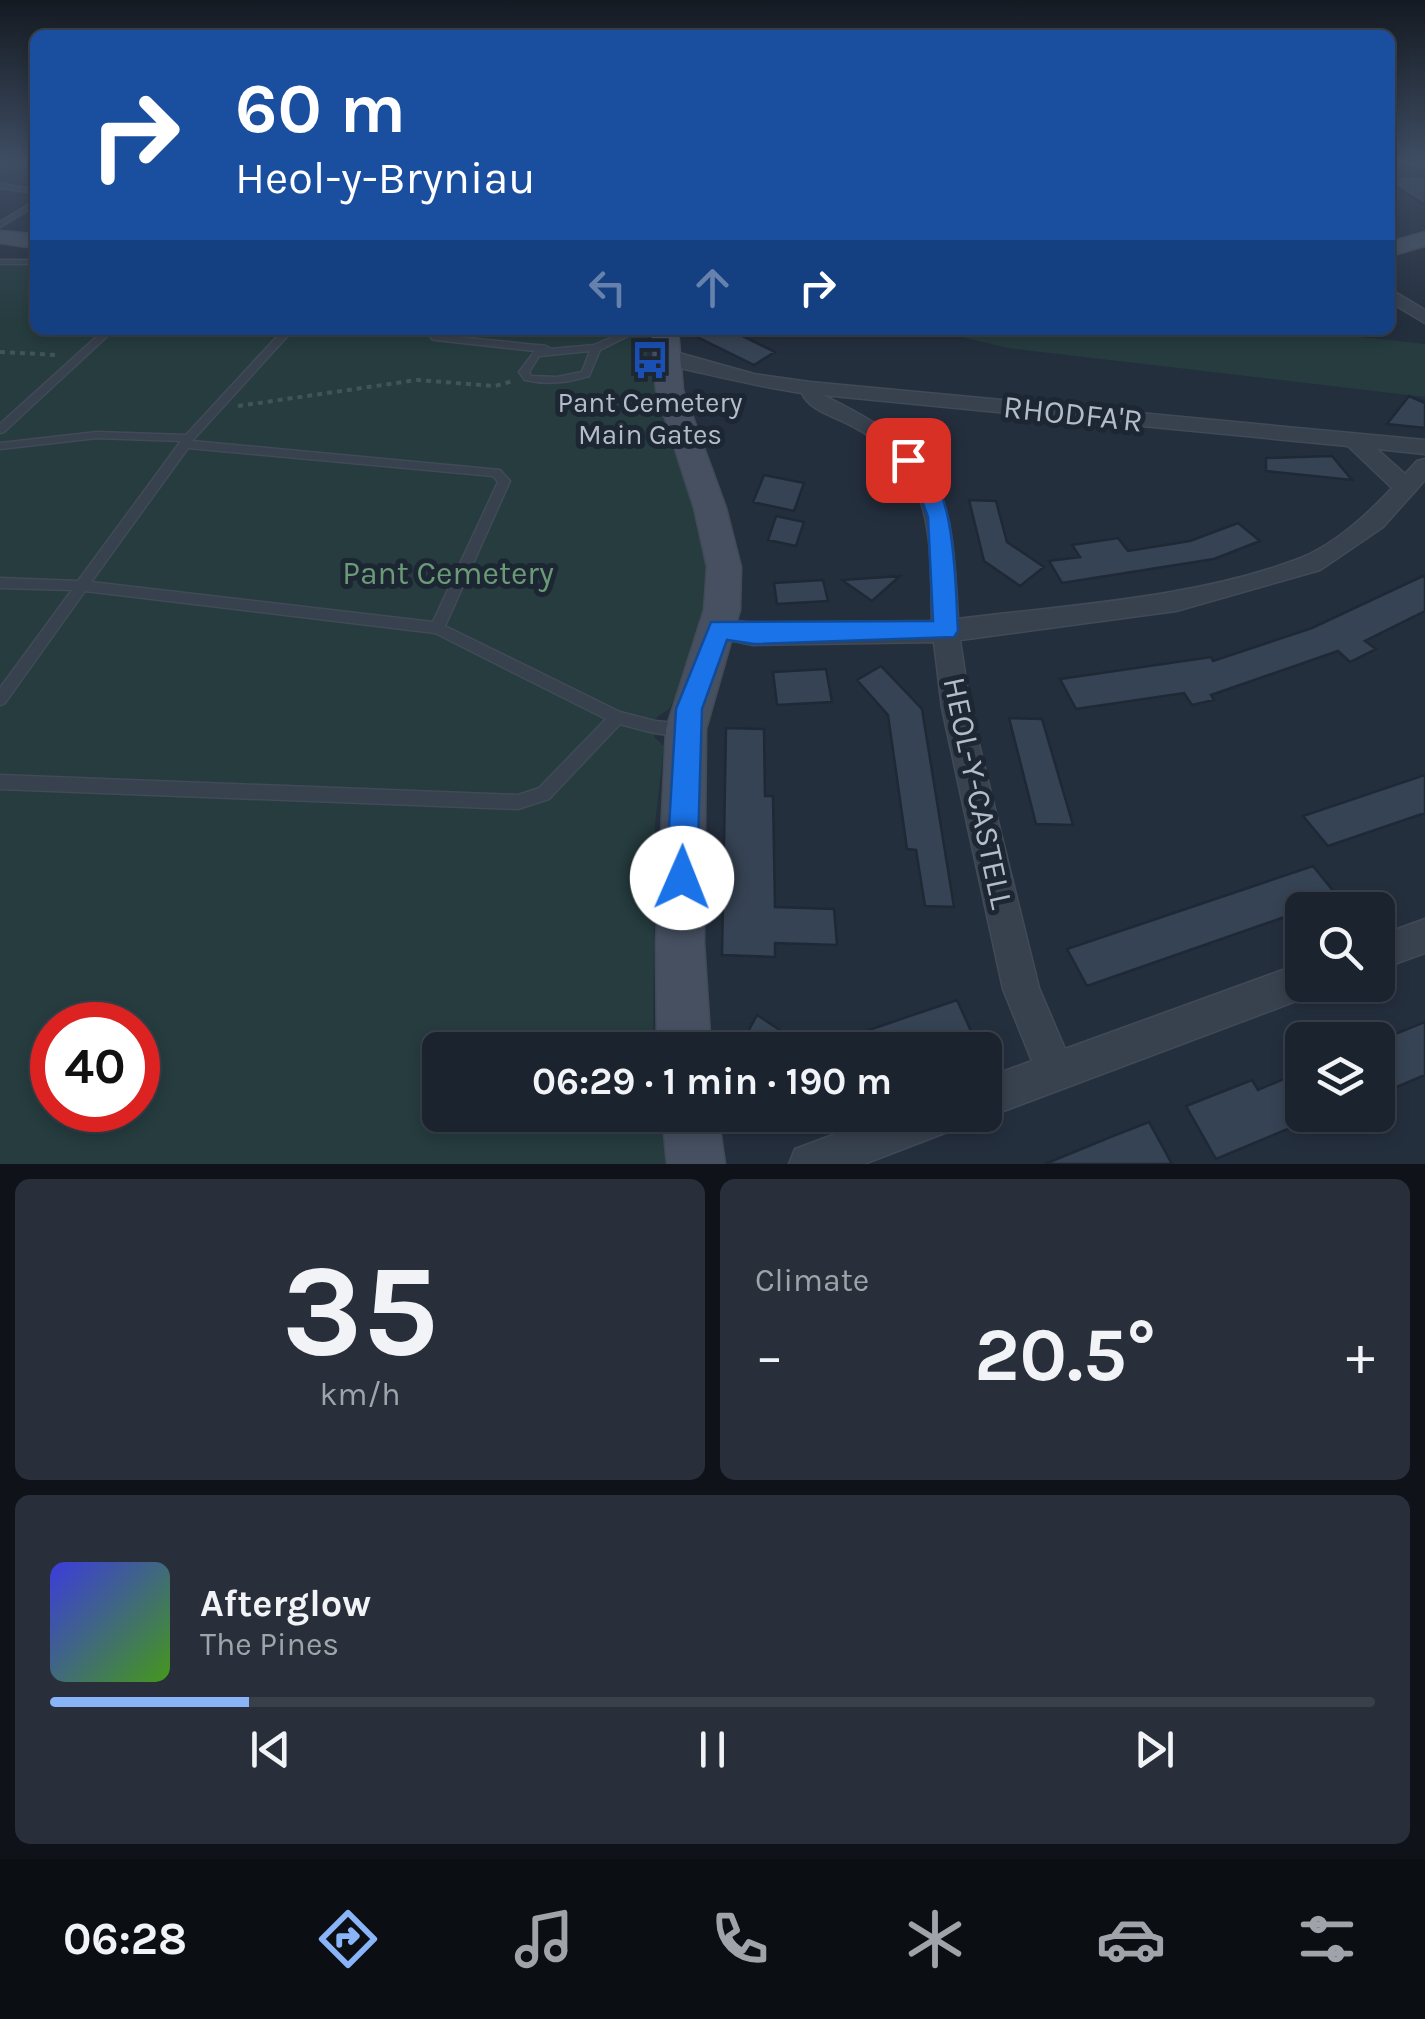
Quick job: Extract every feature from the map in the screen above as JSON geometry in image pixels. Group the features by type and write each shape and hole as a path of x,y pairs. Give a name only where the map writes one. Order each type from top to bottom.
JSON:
{"street":[{"path":"0,237 30,240"},
{"path":"1395,248 1425,239"},
{"path":"1395,297 1425,318"},
{"path":"664,345 719,536 726,598 720,629 689,709 686,729 680,942 683,1032"},
{"name":"RHODFA'R","path":"664,345 679,359 752,380 810,388 1425,446"},
{"name":"HEOL-Y-CASTELL","path":"810,388 813,398 864,424 923,476 939,517 946,631 956,708 1022,989 1055,1072"},
{"path":"1354,440 1405,487"},
{"path":"720,629 754,634 946,631 1176,601 1311,564 1374,521 1425,466"},
{"path":"1395,947 1425,936"},
{"path":"1002,1092 1285,987"},
{"path":"692,1132 696,1164"},
{"path":"810,1164 896,1132"}],"lane":[{"path":"0,265 30,265"},
{"path":"0,430 104,335"},
{"path":"0,699 188,441 284,335"},
{"path":"434,335 547,349 596,348 624,335"},
{"path":"547,349 536,353 524,372 526,375 557,381 586,374 596,348"},
{"path":"0,446 96,436 188,441 496,474 504,481 437,628"},
{"path":"0,583 82,586 437,628 617,717 655,727 686,729"},
{"path":"0,782 518,802 544,794 617,717"}],"path":[{"path":"0,352 80,357"},
{"path":"220,406 253,407 417,380 494,386 526,375"}],"green space":[{"name":"Pant Cemetery","path":"0,266 30,266 30,335 648,335 647,361 676,444 707,559 707,613 694,661 669,709 657,717 654,737 664,746 655,824 653,1032 422,1032 422,1132 662,1132 667,1164 0,1164"},
{"path":"952,335 1343,335 1425,344 1425,397 1008,348"}],"building":[{"path":"693,335 740,335 775,352 754,365"},
{"path":"1409,396 1425,403 1425,428 1387,424"},
{"path":"1332,456 1352,480 1266,471 1266,458"},
{"path":"764,475 804,483 794,511 753,502"},
{"path":"969,500 996,501 1007,542 1044,567 1020,586 984,561"},
{"path":"776,516 804,522 796,546 768,540"},
{"path":"1238,523 1260,541 1214,559 1062,583 1049,561 1080,557 1072,545 1118,538 1128,551 1190,541"},
{"path":"1425,575 1425,611 1365,641 1376,649 1350,662 1338,651 1192,705 1184,693 1076,709 1060,679 1211,657 1213,661 1312,628"},
{"path":"900,576 872,601 842,580"},
{"path":"823,580 828,601 777,604 774,583"},
{"path":"881,666 922,709 954,907 925,906 916,850 907,849 888,715 857,680"},
{"path":"826,669 832,702 777,705 773,672"},
{"path":"1009,718 1042,719 1073,825 1036,824"},
{"path":"726,728 764,729 765,796 773,796 775,907 834,909 837,945 775,943 775,957 722,955"},
{"path":"1425,775 1425,813 1328,846 1303,816"},
{"path":"1313,866 1334,892 1285,892 1285,917 1087,986 1067,949"},
{"path":"957,1000 971,1032 866,1032"},
{"path":"757,1015 783,1032 748,1032"},
{"path":"1425,1022 1425,1075 1395,1088 1395,1034"},
{"path":"1285,1078 1285,1130 1216,1159 1186,1106 1252,1080 1258,1090"},
{"path":"1149,1122 1172,1164 1045,1164 1113,1136"}],"place":[{"name":"Pant Cemetery Main Gates","path":"650,360"}],"route":[{"path":"682,878 689,709 720,629 754,634 946,631 939,517 923,476 908,460"}]}
